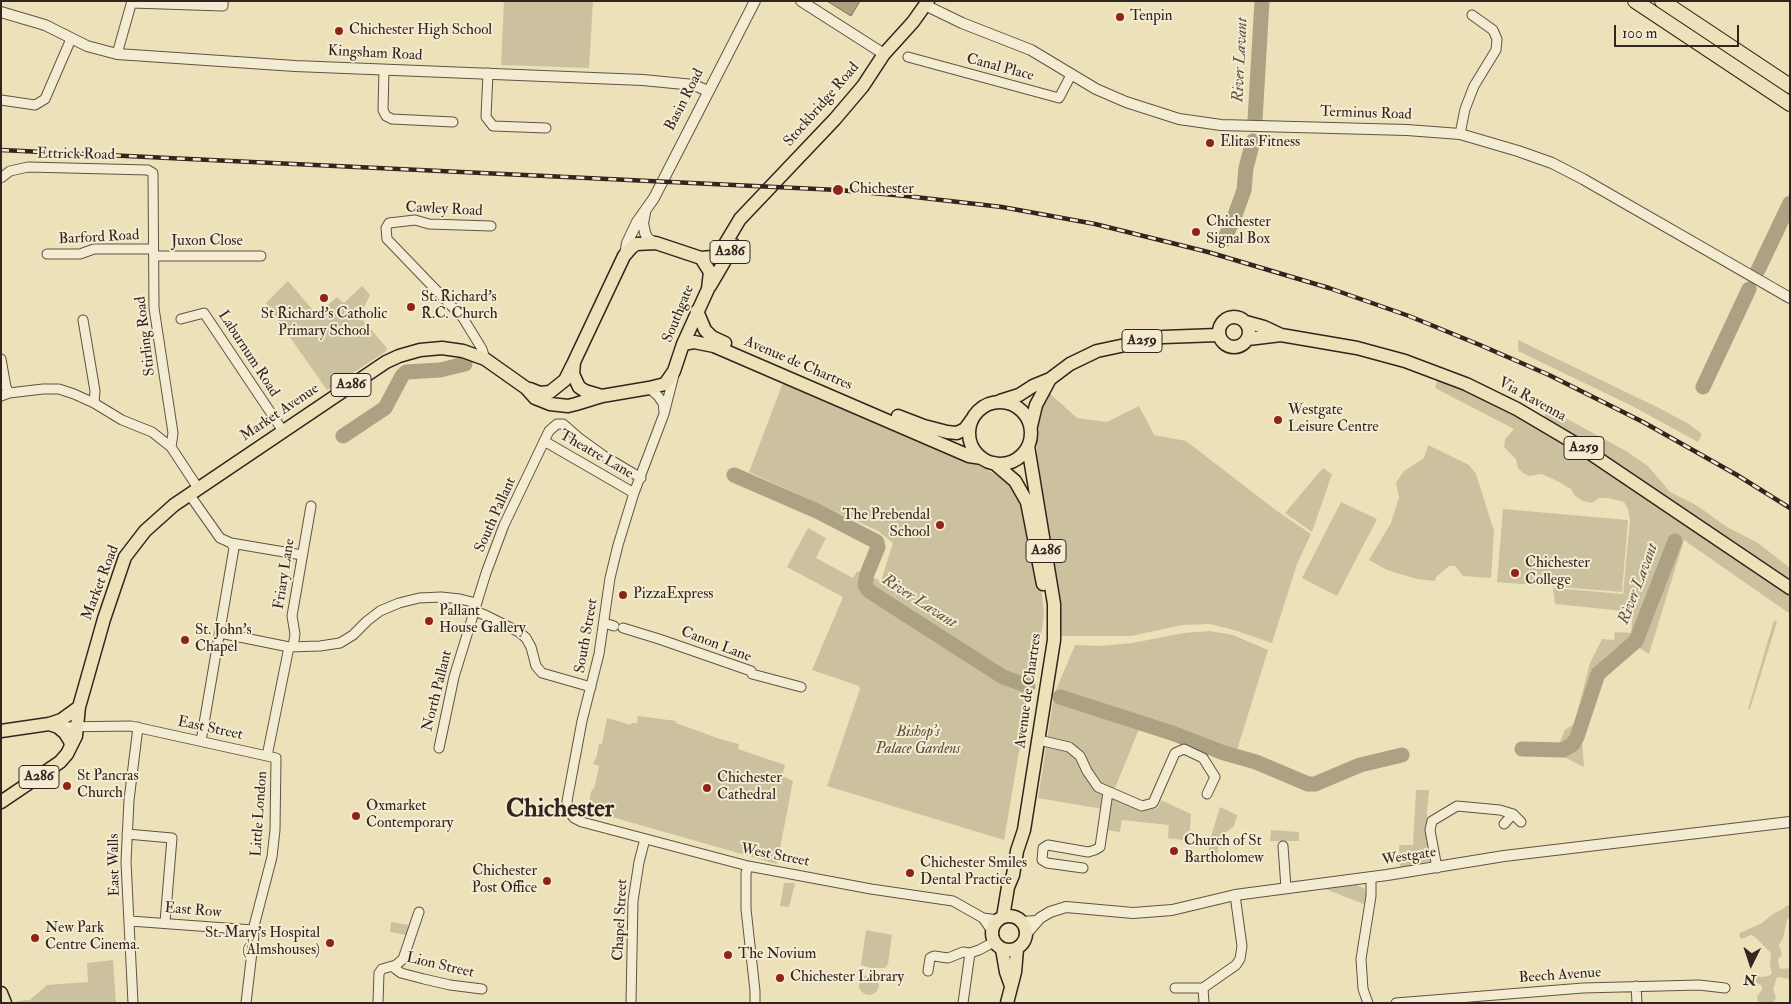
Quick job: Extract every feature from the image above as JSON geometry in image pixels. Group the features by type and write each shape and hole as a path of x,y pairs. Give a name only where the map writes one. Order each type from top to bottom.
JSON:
{"highway":[{"path":"1635,1 1790,104"},
{"path":"1662,1 1790,86"}],"main road":[{"name":"Stockbridge Road","path":"752,208 840,113 863,86 884,54 927,3"},
{"name":"A286","path":"526,388 540,393 550,392 565,380 624,256 636,244 656,243 701,258 712,257 718,254 740,219 752,208"},
{"name":"A286","path":"708,288 745,225 752,208"},
{"name":"Southgate","path":"674,372 683,344 708,288 710,272 701,258"},
{"name":"Avenue de Chartres","path":"697,311 705,330 719,340 924,426 947,432 957,432 964,429 973,418"},
{"path":"1229,317 1238,317 1246,322 1249,330 1248,339 1240,346 1231,347 1223,343 1218,335 1222,322 1229,317"},
{"name":"Via Ravenna","path":"1246,322 1281,334 1358,348 1404,361 1449,377 1517,409 1616,469 1790,588"},
{"name":"Via Ravenna","path":"1248,339 1281,334"},
{"name":"A259","path":"1031,426 1041,394 1050,380 1070,364 1097,351 1162,337 1218,335"},
{"name":"Avenue de Chartres","path":"683,344 694,342 714,346 969,456 982,458"},
{"name":"Market Avenue","path":"194,491 380,366 399,356 420,350 442,348 463,352 485,359 526,388"},
{"path":"574,362 573,374 579,387 585,391 602,396"},
{"name":"A286","path":"526,388 536,398 550,404 576,404 602,396 665,384 674,372"},
{"name":"A259","path":"1000,401 1019,396 1033,386 1050,380"},
{"path":"1000,401 1020,408 1027,416 1031,426 1032,433 1028,446 1018,458 1002,464 982,458 971,444 969,435 973,418 978,410 986,405 1000,401"},
{"name":"Avenue de Chartres","path":"1007,929 1008,887 1013,875 1017,850 1024,830 1052,656 1054,604 1028,446"},
{"name":"Avenue de Chartres","path":"994,463 1015,481 1027,502 1046,605 1044,654 1016,829 1017,850"},
{"name":"Market Road","path":"79,707 104,619 125,557 145,531 158,518 194,491"},
{"name":"A286","path":"1,802 60,762 67,754 76,736 79,707"},
{"path":"1,731 54,726 79,707"},
{"path":"54,726 68,736 72,746"},
{"name":"A286","path":"1007,929 1006,972 1011,986"},
{"path":"1007,929 1024,942 1017,949 1012,950 1007,929"},
{"name":"A286","path":"1007,1003 1015,972 1017,949"},
{"path":"1,993 5,1003"}],"street":[{"path":"117,54 132,2 223,6 224,1"},
{"name":"Basin Road","path":"624,256 627,243 637,222 654,198 755,1"},
{"path":"801,1 884,54"},
{"name":"Terminus Road","path":"927,3 962,23 1031,50 1096,89 1126,102 1179,119 1221,124 1407,130 1460,134 1518,151 1566,170 1790,298"},
{"name":"Kingsham Road","path":"1,12 45,25 87,46 117,54 384,70 642,80 694,84 708,91"},
{"path":"1460,134 1465,109 1474,86 1496,50 1497,40 1493,30 1472,15"},
{"path":"1,100 35,105 45,99 72,39"},
{"name":"Canal Place","path":"908,57 1059,98 1071,74"},
{"path":"384,70 383,110 386,116 392,119 454,122"},
{"path":"488,73 486,118 493,126 546,128"},
{"name":"Ettrick Road","path":"1,178 10,171 28,168 148,170 153,172"},
{"name":"Stirling Road","path":"153,172 154,308 173,433 171,447"},
{"path":"645,213 643,223 645,233 648,239 656,243"},
{"name":"Cawley Road","path":"485,359 482,349 463,318 387,239 386,228 389,223 415,220 429,224 491,226"},
{"name":"Barford Road","path":"47,254 80,254 94,249 154,252"},
{"name":"Juxon Close","path":"154,252 261,256"},
{"name":"Laburnum Road","path":"181,319 204,312 282,431"},
{"path":"83,320 95,390 94,403"},
{"path":"1,359 6,387 5,394 43,389 59,390 74,394 94,403 122,420 152,432 171,447 220,538 230,543 302,556"},
{"name":"Southgate","path":"642,475 669,398 674,372"},
{"path":"649,388 663,403 664,414"},
{"name":"South Pallant","path":"475,607 504,525 549,431 557,424 563,424 604,456 642,475"},
{"name":"Theatre Lane","path":"544,441 634,493"},
{"name":"South Street","path":"568,806 567,801 582,721 604,623 614,561 634,493 642,475"},
{"name":"Friary Lane","path":"272,757 291,647 295,634 292,616 311,506"},
{"path":"201,742 234,548 230,543"},
{"path":"220,633 291,647 320,646 340,643 353,635 380,611 399,603 419,598 441,597 460,599 485,615 519,632 526,638 531,647 536,666 542,673 591,687"},
{"name":"North Pallant","path":"439,748 454,677 475,607"},
{"name":"Canon Lane","path":"604,623 659,639 744,669 752,674 800,687"},
{"name":"East Street","path":"54,726 138,727 272,757"},
{"name":"East Walls","path":"133,1003 126,862 129,800 138,727"},
{"path":"1039,740 1069,747 1080,756 1098,787 1142,806 1154,803 1175,753 1184,749 1203,758 1215,777 1207,794"},
{"name":"Little London","path":"246,1003 254,932 272,857 275,822 272,757"},
{"path":"1082,868 1047,863 1042,860 1043,848 1048,845 1088,852 1100,847 1108,792"},
{"name":"West Street","path":"568,806 572,815 580,821 748,866 871,889 953,901 1007,929"},
{"path":"1437,868 1430,830 1432,821 1456,806 1500,810 1513,814 1521,822"},
{"path":"1504,824 1513,814"},
{"name":"Westgate","path":"1007,929 1036,921 1050,912 1066,907 1110,912 1172,910 1235,895 1371,878 1551,850 1790,822"},
{"path":"127,834 172,838 166,922"},
{"name":"Chapel Street","path":"631,1003 633,901 639,862 645,839"},
{"path":"1283,846 1286,888"},
{"path":"748,866 746,873 746,909 755,1003"},
{"path":"1368,1003 1363,989 1361,959 1371,896 1371,878"},
{"path":"1175,988 1203,988 1231,970 1240,959 1242,946 1235,895"},
{"path":"378,1003 380,973 385,968 393,967 403,959 419,912"},
{"name":"East Row","path":"130,921 166,922 254,932"},
{"path":"928,971 930,958 934,956 948,958 963,952 970,952 1007,929"},
{"path":"963,1003 970,952"},
{"name":"Lion Street","path":"393,967 401,973 424,979 482,989"},
{"name":"Beech Avenue","path":"1396,1003 1573,988 1699,985 1726,988"},
{"path":"1636,986 1637,1003"},
{"path":"1203,988 1204,1003"}],"green space":[{"path":"504,1 593,1 589,68 501,65"},
{"path":"288,281 317,315 337,297 344,303 362,286 370,295 361,318 387,348 385,352 327,390 266,303"},
{"path":"1518,340 1689,424 1702,434 1698,442 1632,406 1518,351"},
{"path":"1438,378 1515,413 1575,449 1790,593 1790,614 1684,540 1649,654 1639,648 1603,677 1581,728 1584,767 1564,757 1554,756 1565,730 1574,724 1590,663 1602,639 1614,640 1615,632 1631,633 1633,612 1555,604 1553,588 1623,594 1630,520 1628,509 1624,502 1608,498 1599,498 1592,503 1583,501 1575,496 1571,489 1542,474 1529,476 1523,473 1518,468 1516,459 1504,447 1505,439 1514,429 1435,388"},
{"name":"Bishop's Palace Gardens","path":"787,379 986,469 1004,480 1014,490 1020,502 1040,577 1044,613 1042,631 1037,640 1024,727 1019,726 1022,734 1004,840 827,786 860,689 859,686 812,670 843,597 787,567 808,528 826,538 816,558 853,578 857,571 881,581 893,543 878,531 749,472 782,385"},
{"path":"1047,391 1077,418 1107,422 1139,406 1154,435 1186,441 1277,511 1311,534 1297,564 1272,643 1210,624 1182,625 1131,636 1060,636 1059,589 1043,502 1037,455 1036,427 1039,411"},
{"path":"1549,409 1626,451 1648,466 1670,492 1696,505 1727,527 1758,543 1790,568 1790,582 1580,439 1543,418"},
{"path":"1428,445 1469,465 1476,474 1494,531 1491,578 1463,576 1455,566 1449,566 1436,577 1435,581 1417,579 1387,570 1369,560 1391,523 1399,497 1396,483 1404,471 1424,458"},
{"path":"1323,468 1332,474 1312,532 1285,513"},
{"path":"1341,502 1377,519 1337,596 1302,578"},
{"path":"1503,509 1628,520 1622,592 1497,582"},
{"path":"1774,620 1777,622 1750,709 1748,709"},
{"path":"1210,631 1233,635 1268,650 1233,763 1139,729 1111,798 1143,811 1158,808 1161,800 1191,814 1189,841 1168,838 1169,825 1122,820 1120,832 1105,830 1108,810 1038,798 1053,702 1056,690 1075,645 1099,646 1132,643 1184,633"},
{"path":"638,716 676,721 676,723 739,744 738,749 785,765 782,776 793,781 777,864 587,810 599,766 593,764 599,744 602,744 607,718 631,725 631,723 637,723"},
{"path":"1416,790 1429,790 1427,811 1428,838 1432,861 1400,867 1399,845 1413,845"},
{"path":"1220,807 1237,815 1234,826 1221,837 1218,855 1209,855 1209,843"},
{"path":"1271,830 1299,832 1299,841 1270,841"},
{"path":"784,883 795,883 789,907 780,906"},
{"path":"1357,885 1365,889 1366,905 1323,888"},
{"path":"1790,905 1790,917 1787,920 1783,938 1779,945 1782,954 1778,960 1780,969 1790,968 1790,979 1777,977 1773,989 1776,998 1773,1003 1758,1003 1757,996 1762,990 1762,986 1748,977 1749,973 1762,977 1772,974 1770,965 1771,953 1754,936 1751,935 1742,939 1739,936 1740,933 1762,923"},
{"path":"391,922 409,925 407,935 390,932"},
{"path":"866,930 892,935 888,964 885,968 871,968 861,965"},
{"path":"113,960 116,1003 17,1003 17,1001 30,1000 47,985 88,982 87,963"},
{"path":"869,975 876,978 879,985 876,992 869,995 862,992 859,985 862,978"}],"shaded area":[{"path":"827,1 860,1 851,16"}],"waterway":[{"name":"River Lavant","path":"1255,120 1262,1"},
{"name":"River Lavant","path":"1224,240 1244,190 1246,168 1253,141"},
{"name":"River Lavant","path":"1758,270 1790,203"},
{"name":"River Lavant","path":"1703,387 1749,289"},
{"name":"River Lavant","path":"343,436 385,408 406,372 440,370 465,364"},
{"name":"River Lavant","path":"734,475 817,511 877,542 878,547 867,574 865,585 869,591 1003,677 1028,686"},
{"name":"River Lavant","path":"1522,749 1563,750 1573,744 1598,674 1636,641 1675,541"},
{"name":"River Lavant","path":"1060,697 1172,733 1224,753 1256,762 1308,784 1315,784 1360,765 1402,755"}],"railway":[{"path":"1,150 838,190 1002,207 1095,224 1208,252 1329,288 1409,316 1480,345 1549,375 1643,422 1737,475 1790,508"}],"place":[{"name":"Tenpin","path":"1120,17"},
{"name":"Chichester High School","path":"339,31"},
{"name":"Elitas Fitness","path":"1210,143"},
{"name":"Chichester","path":"838,190"},
{"name":"Chichester Signal Box","path":"1196,232"},
{"name":"St Richard's Catholic Primary School","path":"324,298"},
{"name":"St. Richard's R.C. Church","path":"411,307"},
{"name":"Westgate Leisure Centre","path":"1278,420"},
{"name":"The Prebendal School","path":"940,525"},
{"name":"Chichester College","path":"1515,573"},
{"name":"PizzaExpress","path":"623,595"},
{"name":"Pallant House Gallery","path":"429,621"},
{"name":"St. John's Chapel","path":"185,640"},
{"name":"St Pancras Church","path":"67,786"},
{"name":"Chichester Cathedral","path":"707,788"},
{"name":"Oxmarket Contemporary","path":"356,816"},
{"name":"Church of St Bartholomew","path":"1174,851"},
{"name":"Chichester Smiles Dental Practice","path":"910,873"},
{"name":"Chichester Post Office","path":"547,881"},
{"name":"New Park Centre Cinema.","path":"35,938"},
{"name":"St. Mary's Hospital (Almshouses)","path":"330,943"},
{"name":"The Novium","path":"728,955"},
{"name":"Chichester Library","path":"780,978"}],"district":[{"name":"Chichester","path":"560,811"}]}
